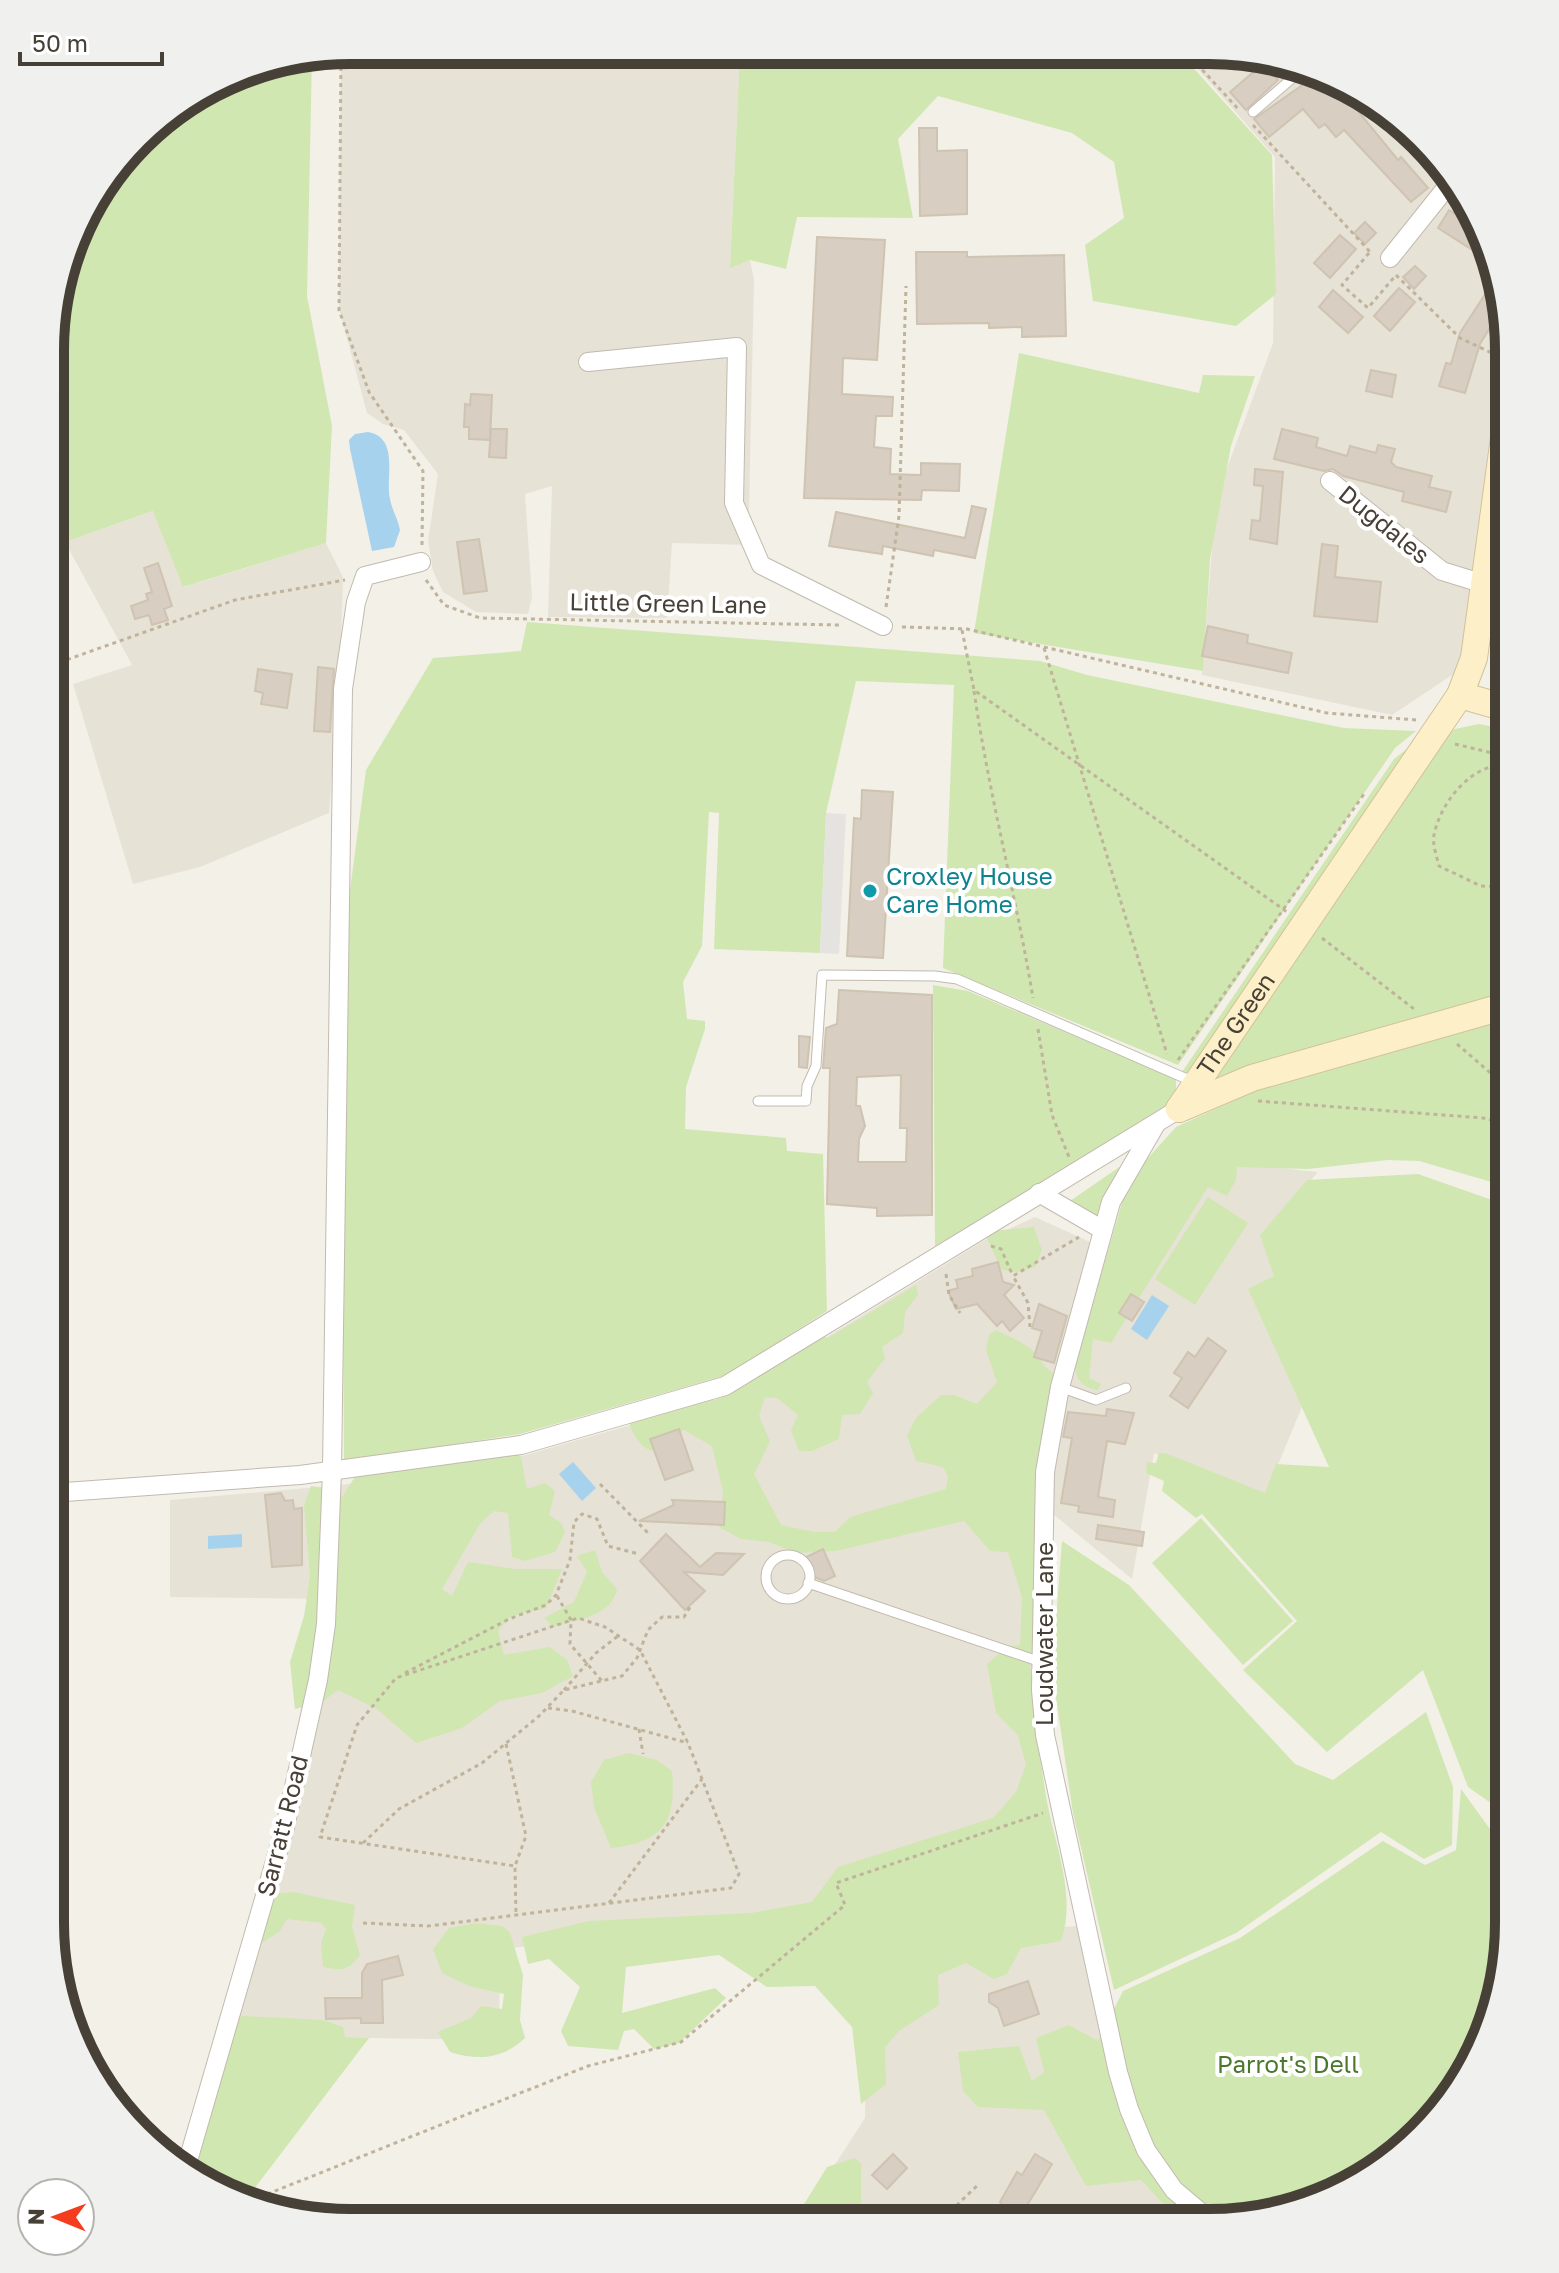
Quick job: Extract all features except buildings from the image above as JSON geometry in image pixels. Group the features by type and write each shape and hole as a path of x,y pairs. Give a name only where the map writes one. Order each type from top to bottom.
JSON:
{"street":[{"path":"1393,267 1446,189"},
{"path":"588,362 737,347 734,503 761,565 883,626"},
{"name":"Dugdales","path":"1330,481 1442,571 1495,585"},
{"path":"365,576 421,562"},
{"name":"Sarratt Road","path":"188,2159 281,1841 318,1680 326,1624 332,1471 343,689 356,602 365,576"},
{"name":"The Green","path":"1495,588 1460,695 1426,723 1183,1076 1179,1109 1252,1078 1495,1009"},
{"path":"1460,695 1495,705"},
{"path":"64,1492 332,1471 521,1445 725,1386 1179,1109"},
{"name":"Loudwater Lane","path":"1156,1123 1111,1202 1060,1387 1045,1472 1041,1662 1045,1735 1118,2072 1146,2150 1174,2190 1197,2209"},
{"path":"1039,1193 1102,1230"}],"lane":[{"path":"1253,112 1294,77"},
{"path":"758,1101 806,1101 807,1086 816,1066 822,975 957,979 1183,1076"},
{"path":"1060,1387 1096,1400 1126,1388"},
{"path":"792,1555 808,1569 808,1583 794,1598 780,1597 769,1588 768,1567 778,1557 792,1555"},
{"path":"808,1583 1041,1662"}],"path":[{"path":"1197,64 1369,253 1393,267 1460,338 1495,354"},
{"name":"Little Green Lane","path":"341,65 339,310 369,392 423,471 421,562 432,593 444,605 480,618 962,629 1327,713 1426,723 1451,743 1495,754"},
{"path":"1369,253 1342,285 1368,308 1393,267"},
{"path":"883,626 899,516 906,286"},
{"path":"64,661 235,600 365,576"},
{"path":"962,629 983,757 1019,914 1052,1115 1075,1172"},
{"path":"1044,647 1078,762 1183,1076"},
{"path":"974,690 1293,917 1436,1026 1495,1077"},
{"path":"1495,768 1472,775 1447,803 1433,837 1439,866 1481,886 1495,886"},
{"path":"1183,1076 1293,917 1371,783"},
{"path":"1248,1102 1381,1108 1495,1121"},
{"path":"1013,1276 1077,1238 1102,1230"},
{"path":"984,1247 1001,1249 1028,1303 1030,1327"},
{"path":"947,1269 949,1295 960,1313"},
{"path":"600,1484 648,1533"},
{"path":"515,1866 320,1837 357,1725 396,1678 509,1619 546,1605 556,1595 570,1560 574,1522 582,1514 597,1519 608,1546 639,1554"},
{"path":"556,1595 571,1620 570,1644 602,1681"},
{"path":"564,1690 622,1676 640,1650 648,1630 662,1617 684,1617 690,1607"},
{"path":"363,1923 428,1926 731,1888 739,1874 688,1743 640,1650 605,1627 578,1618 396,1678"},
{"path":"362,1844 399,1809 482,1763 506,1744 547,1708 585,1665 619,1636"},
{"path":"547,1708 688,1743"},
{"path":"639,1729 643,1754"},
{"path":"506,1744 526,1836 515,1866 516,1915"},
{"path":"609,1903 702,1779"},
{"path":"264,2196 588,2066 681,2042 845,1905 836,1883 1060,1807"},
{"path":"953,2209 979,2184"}],"shaded area":[{"path":"1194,64 1246,66 1301,79 1352,102 1383,123 1424,161 1447,191 1473,241 1490,294 1495,350 1495,462 1458,671 1392,715 1202,675 1216,498 1273,343 1275,157"},
{"path":"341,65 739,65 730,267 750,260 754,280 749,512 754,545 672,543 667,618 548,617 552,486 525,494 532,597 528,614 476,612 443,592 433,571 428,541 438,474 404,430 383,424 367,413 339,308"},
{"path":"154,511 184,587 326,543 343,577 340,670 329,813 200,867 133,884 73,684 132,665 65,542"},
{"path":"826,813 846,814 839,954 820,953"},
{"path":"1210,1161 1318,1172 1264,1234 1278,1278 1304,1402 1265,1496 1154,1453 1132,1579 1041,1504 1035,1698 1045,1812 776,1922 500,1949 499,2040 232,2036 329,1599 170,1597 170,1500 341,1485 515,1458 729,1397 985,1240 1035,1217 1110,1251"},
{"path":"1077,1926 1109,2076 1183,2209 806,2209 865,2118 866,1957 906,1941"}],"green space":[{"path":"1190,64 1272,155 1276,294 1236,326 1093,301 1085,245 1124,218 1114,162 1072,133 938,96 898,139 913,218 797,217 786,269 750,260 730,268 739,65"},
{"path":"312,66 307,296 332,426 326,543 183,587 153,511 65,542 66,313 79,258 102,207 135,161 161,135 191,112 258,79"},
{"path":"1019,353 1199,393 1203,375 1255,376 1231,446 1210,559 1203,671 974,633"},
{"path":"527,622 1040,661 1087,675 1344,728 1416,731 1395,748 1178,1065 943,968 954,685 856,681 826,813 820,953 714,949 719,813 709,812 702,946 683,982 687,1019 705,1021 686,1087 685,1129 786,1138 787,1151 823,1154 827,1311 727,1375 520,1434 344,1462 341,957 366,770 433,658 521,651"},
{"path":"1479,724 1495,727 1495,1009 1211,1087 1210,1076 1447,734"},
{"path":"1418,740 1193,1071 1180,1075 1394,759"},
{"path":"933,985 968,991 1176,1079 1176,1094 1153,1121 935,1246"},
{"path":"1495,1019 1495,1183 1419,1161 1388,1160 1308,1169 1237,1167 1236,1180 1227,1196 1208,1187 1111,1343 1093,1339 1089,1378 1101,1384 1098,1390 1088,1387 1081,1382 1075,1365 1123,1199 1139,1168 1176,1127 1262,1088"},
{"path":"1121,1166 1122,1173 1096,1219 1067,1203"},
{"path":"1418,1174 1495,1201 1495,1806 1468,1787 1423,1670 1327,1752 1243,1670 1297,1621 1202,1514 1196,1518 1162,1491 1164,1481 1146,1473 1147,1462 1156,1463 1159,1453 1168,1454 1265,1493 1276,1464 1329,1467 1248,1289 1274,1276 1260,1235 1307,1180"},
{"path":"1208,1197 1248,1223 1195,1305 1155,1279"},
{"path":"1034,1227 1042,1250 1035,1267 1017,1272 1002,1270 987,1239 990,1231"},
{"path":"916,1285 918,1295 905,1312 903,1333 882,1347 885,1358 867,1382 873,1393 860,1414 842,1415 839,1439 812,1451 799,1451 791,1430 798,1415 777,1398 765,1397 759,1416 770,1441 754,1474 781,1525 815,1532 835,1532 850,1517 946,1489 948,1476 943,1467 916,1461 907,1435 916,1418 941,1395 954,1395 977,1404 997,1382 986,1350 989,1335 996,1330 1031,1349 1058,1376 1032,1655 1029,1655 1045,1790 1065,1885 1067,1904 1061,1941 1021,1948 1007,1974 994,1979 966,1963 938,1975 939,2005 899,2031 885,2047 886,2084 861,2104 852,2027 815,1986 767,1987 719,1955 626,1967 622,2013 715,1988 726,1998 679,2043 654,2049 634,2029 624,2031 618,2050 568,2046 561,2031 580,1987 549,1959 528,1964 522,1937 589,1921 751,1913 812,1902 838,1867 993,1818 1016,1792 1026,1765 1018,1735 996,1713 987,1664 1007,1647 1020,1645 1022,1597 1008,1552 990,1551 964,1521 836,1551 796,1553 769,1542 741,1539 719,1527 723,1492 712,1446 684,1430 651,1451 634,1435 627,1413 700,1392 714,1400 725,1396 810,1332 828,1338"},
{"path":"510,1446 521,1457 527,1489 545,1483 555,1491 549,1515 562,1524 565,1533 555,1552 525,1561 512,1557 508,1513 494,1511 480,1524 442,1589 452,1596 468,1562 515,1569 562,1569 546,1608 511,1616 498,1631 504,1655 550,1647 567,1660 573,1676 542,1693 500,1701 462,1728 416,1743 377,1709 338,1690 322,1702 295,1709 290,1662 304,1616 310,1576 304,1505 311,1486 324,1488 330,1516 358,1472"},
{"path":"1201,1518 1293,1621 1243,1665 1152,1563"},
{"path":"1062,1541 1129,1585 1295,1764 1333,1780 1426,1712 1453,1787 1452,1845 1424,1859 1381,1832 1236,1933 1114,1990 1073,1813 1052,1671"},
{"path":"595,1550 602,1572 617,1589 614,1598 592,1616 553,1627 544,1618 574,1602 587,1572 577,1556"},
{"path":"629,1753 657,1760 672,1771 672,1803 669,1816 654,1835 643,1841 611,1848 594,1807 591,1782 604,1760"},
{"name":"Parrot's Dell","path":"1461,1789 1495,1836 1493,1960 1480,2015 1459,2061 1450,2069 1436,2097 1424,2112 1398,2138 1352,2171 1301,2194 1265,2204 1168,2209 1141,2180 1086,2186 1044,2110 978,2107 963,2091 958,2052 1019,2046 1032,2081 1044,2072 1036,2038 1069,2025 1098,2041 1123,1991 1240,1938 1383,1841 1425,1865 1456,1850"},
{"path":"293,1892 355,1905 352,1927 360,1955 352,1964 340,1969 323,1967 321,1943 326,1929 321,1923 287,1919 279,1932 260,1944 273,1894"},
{"path":"475,1923 503,1926 510,1933 523,1975 520,2020 525,2038 499,2054 470,2057 450,2052 438,2032 471,2018 481,2006 502,2009 504,1994 469,1986 442,1973 433,1949 449,1928"},
{"path":"242,2016 323,2020 343,2027 345,2037 369,2038 252,2192 207,2171 182,2154 219,2035"},
{"path":"855,2158 861,2164 861,2205 847,2209 801,2209 827,2167"}],"water":[{"path":"368,432 378,436 388,450 390,499 400,530 394,547 372,551 349,440 355,434"},
{"path":"1152,1295 1169,1306 1147,1340 1131,1329"},
{"path":"573,1462 596,1488 582,1501 559,1474"},
{"path":"242,1534 242,1547 208,1549 208,1536"}],"place":[{"name":"Croxley House Care Home","path":"870,891"}]}
